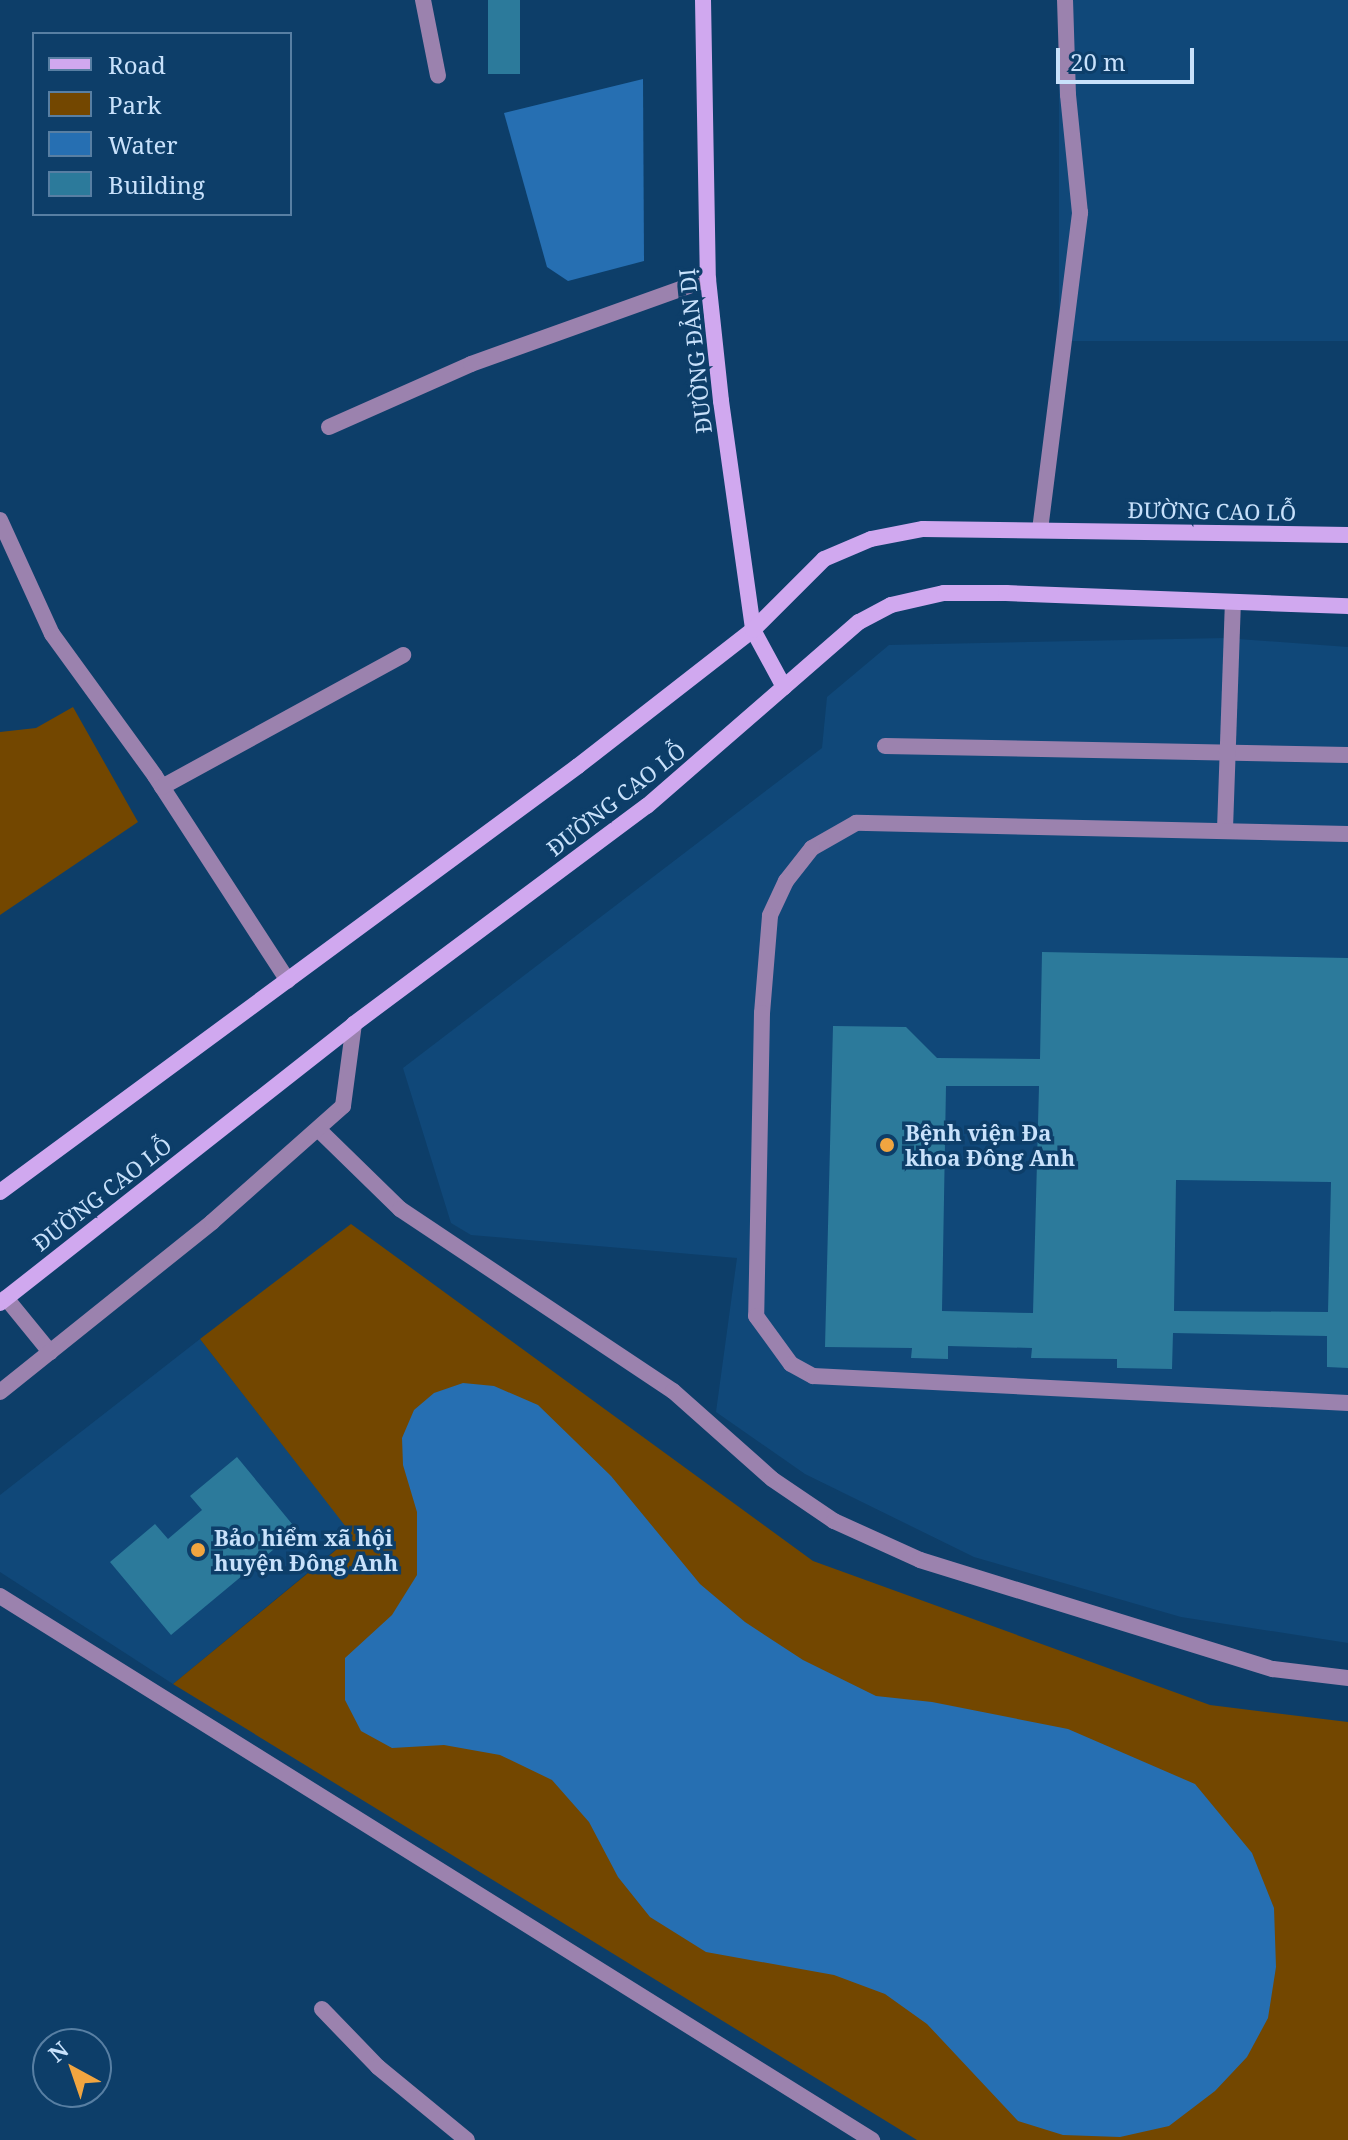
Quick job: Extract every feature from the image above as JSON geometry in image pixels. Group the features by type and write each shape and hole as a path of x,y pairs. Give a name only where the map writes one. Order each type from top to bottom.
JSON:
{"main road":[{"name":"ĐƯỜNG ĐẢN DỊ","path":"703,0 708,279 753,630 784,687"},
{"name":"ĐƯỜNG CAO LỖ","path":"0,1192 288,981 753,630 824,559 871,539 923,529 1348,535"},
{"name":"ĐƯỜNG CAO LỖ","path":"3,1300 354,1024 647,806 859,622 891,605 944,593 1348,606"}],"street":[{"path":"423,0 438,76"},
{"path":"1040,530 1080,213 1068,95 1065,0"},
{"path":"329,427 471,364 708,279"},
{"path":"0,520 52,634 162,787 288,981"},
{"path":"1225,829 1233,604"},
{"path":"162,787 403,655"},
{"path":"885,746 1348,755"},
{"path":"1348,834 856,823 812,848 786,881 770,916 762,1013 756,1316 791,1364 813,1376 1348,1403"},
{"path":"0,1392 212,1222 343,1106 354,1024"},
{"path":"318,1129 400,1209 673,1391 772,1479 834,1521 920,1560 1273,1669 1348,1678"},
{"path":"3,1300 50,1352"},
{"path":"0,1596 872,2140"},
{"path":"322,2009 378,2067 467,2140"}],"shaded area":[{"path":"1059,0 1348,0 1348,341 1059,341"},
{"name":"Bệnh viện Đa khoa Đông Anh","path":"1225,638 1348,647 1348,1643 1181,1617 974,1557 805,1474 716,1412 737,1258 471,1235 451,1223 403,1068 822,748 827,697 889,645"},
{"path":"200,1339 353,1535 173,1684 0,1572 0,1495"}],"green space":[{"path":"73,707 138,822 0,915 0,732 36,728"},
{"path":"351,1224 813,1561 1210,1705 1348,1722 1348,2140 917,2140 173,1684 353,1536 200,1339"}],"water":[{"path":"643,79 644,261 568,281 547,267 504,113"},
{"path":"463,1383 494,1386 538,1405 611,1476 700,1584 745,1622 803,1660 876,1696 932,1702 1068,1729 1195,1784 1252,1853 1274,1908 1276,1967 1268,2018 1247,2057 1215,2091 1169,2126 1120,2137 1063,2135 1018,2121 927,2024 885,1994 834,1975 706,1952 650,1917 618,1877 589,1822 552,1780 500,1755 444,1745 392,1748 361,1731 345,1700 345,1658 392,1615 417,1575 417,1512 403,1465 402,1438 414,1410 434,1393"}],"building":[{"path":"488,0 520,0 520,74 488,74"},
{"path":"1042,952 1348,958 1348,1368 1327,1367 1327,1336 1173,1333 1172,1369 1117,1368 1117,1359 1031,1358 1032,1348 948,1346 948,1359 911,1358 912,1348 825,1347 833,1026 906,1027 937,1058 1040,1059","holes":["946,1086 1039,1086 1033,1313 942,1311","1176,1180 1331,1182 1328,1312 1174,1311"]},
{"name":"Bảo hiểm xã hội huyện Đông Anh","path":"237,1457 297,1530 171,1635 110,1562 155,1524 168,1539 202,1510 190,1496"}],"place":[{"name":"Bệnh viện Đa khoa Đông Anh","path":"887,1145"},
{"name":"Bảo hiểm xã hội huyện Đông Anh","path":"198,1550"}]}
